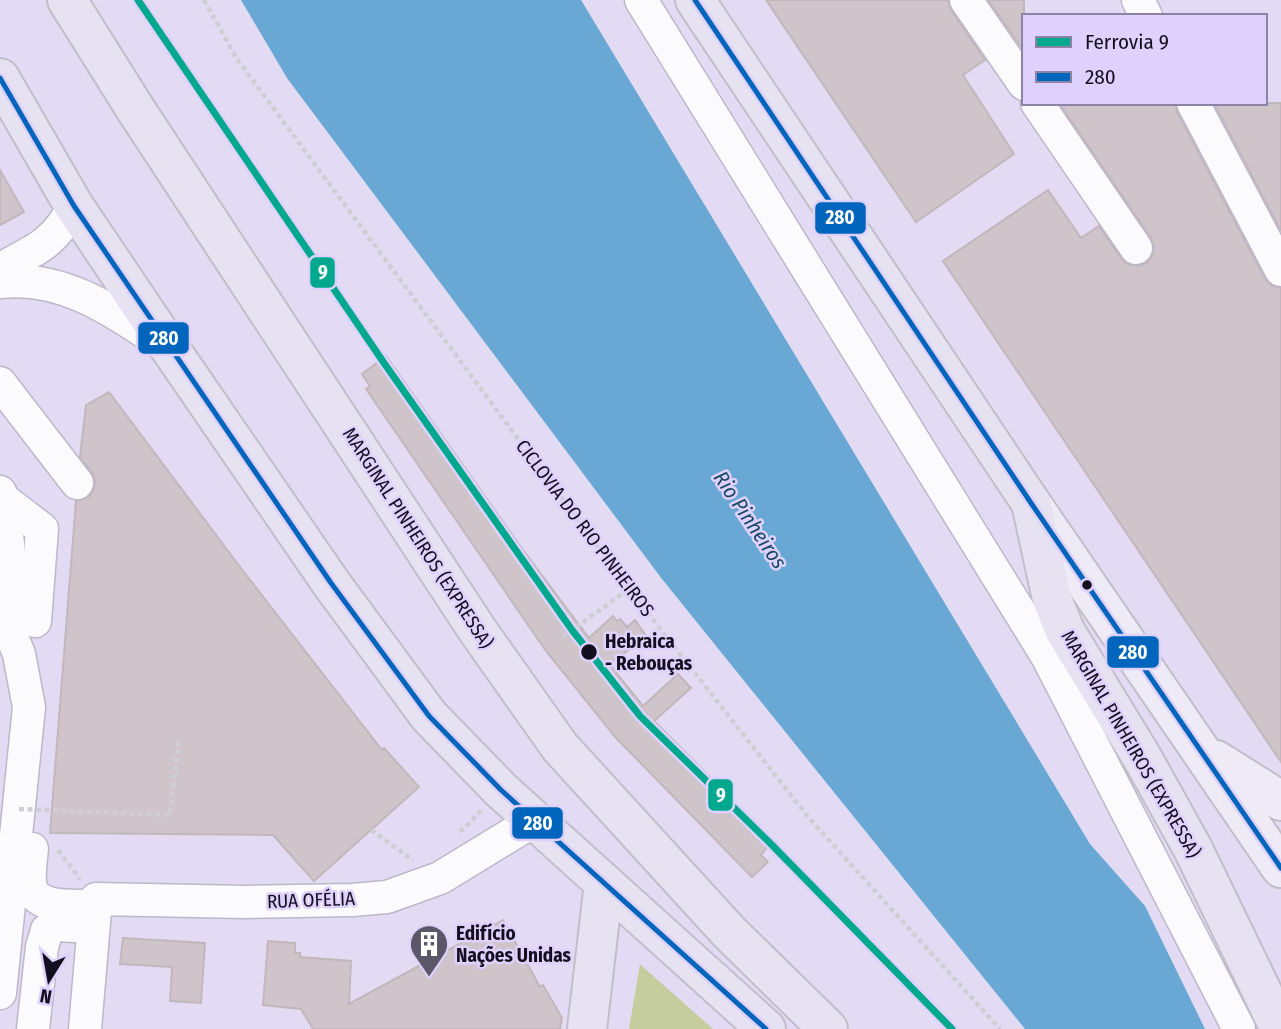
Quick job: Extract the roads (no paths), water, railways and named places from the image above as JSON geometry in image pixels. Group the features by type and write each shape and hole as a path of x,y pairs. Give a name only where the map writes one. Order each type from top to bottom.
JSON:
{"highway":[{"name":"MARGINAL PINHEIROS (EXPRESSA)","path":"67,0 136,110 478,631 560,747 729,932 828,1029"},
{"name":"MARGINAL PINHEIROS (EXPRESSA)","path":"695,0 1031,503 1046,577 1065,631 1143,759 1193,849 1280,1029"},
{"path":"0,78 74,206 331,583 429,716 500,790 766,1029"},
{"path":"331,583 391,642 497,761 575,835 636,881 729,932"},
{"path":"587,1029 604,883"}],"main road":[{"path":"1031,503 1281,868"},
{"path":"1202,752 1281,801"}],"street":[{"path":"641,0 1047,656 1239,1029"},
{"path":"966,0 1022,81"},
{"path":"1038,105 1136,248"},
{"path":"1194,105 1281,270"},
{"path":"0,268 41,247 58,234 74,206"},
{"path":"0,282 28,280 80,293 105,306 171,350"},
{"path":"0,383 77,483"},
{"path":"35,621 42,529 3,513 10,632 19,654 29,707 33,830 30,885 39,900 95,911"},
{"path":"0,993 32,807"},
{"name":"RUA OFÉLIA","path":"95,911 387,897 440,878 536,820"},
{"path":"33,1029 41,947 47,930 95,911"},
{"path":"85,1029 95,911"}],"water":[{"name":"Rio Pinheiros","path":"241,0 581,0 1090,844 1145,906 1205,1029 1025,1029 662,579 287,78"}],"rail line":[{"name":"9","path":"138,0 384,363 572,630 640,716 771,844 952,1029"}],"place":[{"name":"Hebraica - Rebouças","path":"589,652"},
{"name":"Edifício Nações Unidas","path":"429,978"}]}
